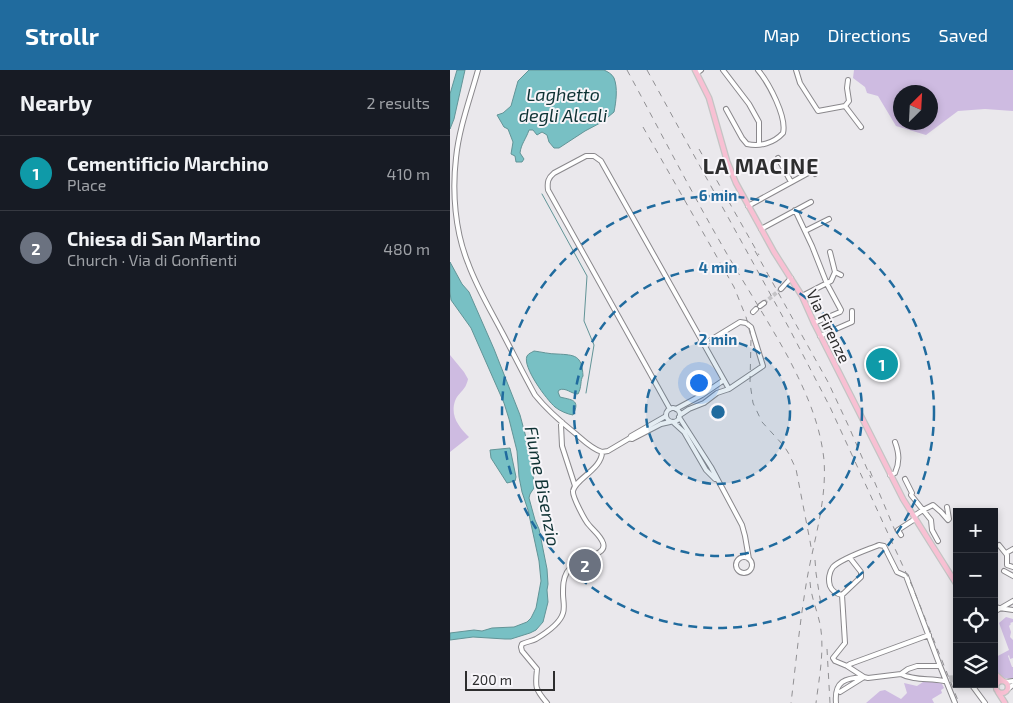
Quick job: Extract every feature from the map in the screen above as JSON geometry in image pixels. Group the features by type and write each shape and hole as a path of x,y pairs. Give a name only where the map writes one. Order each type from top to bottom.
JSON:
{"main road":[{"name":"Via Firenze","path":"698,71 710,98 736,183 761,229 802,296 890,475 914,518 953,580"},
{"path":"998,677 1008,685 1005,703"},
{"path":"998,683 1004,682"},
{"path":"996,688 1005,703"},
{"path":"998,691 1001,693 1007,690"}],"street":[{"path":"478,70 459,140 456,160 455,203 462,243 476,281 535,395 546,408 592,448 602,452 615,448 631,436 666,416 670,409"},
{"path":"722,70 750,104 759,122 759,144"},
{"path":"726,109 744,142 751,145 772,142 783,133 781,114 777,102 770,87 758,70"},
{"path":"796,70 800,83 818,111 845,106 849,101 848,80"},
{"path":"845,106 861,127"},
{"path":"670,409 548,190 550,177 586,156 594,156 601,161 729,389"},
{"path":"778,158 791,182"},
{"path":"748,206 810,172 815,174"},
{"path":"761,229 810,202"},
{"path":"795,210 826,284 841,311 814,323"},
{"path":"805,231 829,219"},
{"path":"802,296 831,281 835,272 830,252"},
{"path":"835,272 842,275"},
{"path":"781,290 791,278"},
{"path":"820,336 852,322 852,311"},
{"path":"630,438 632,439 662,424 677,421 689,409 704,403 717,393 729,389 762,366 752,328 748,323 740,322 704,344"},
{"path":"670,409 676,409 724,380"},
{"path":"702,395 704,403"},
{"path":"676,409 742,524 752,564 751,569 747,573 742,573 736,567 737,560 741,557 746,543"},
{"path":"666,416 667,419 684,432 706,470 718,483"},
{"path":"562,422 562,446 575,486"},
{"path":"894,482 899,455 895,442"},
{"path":"547,703 538,693 536,687 537,669 522,651 521,647 522,644 535,640 560,620 563,613 563,584 567,572 581,559 597,553 603,548 604,545 601,539 583,518 573,495 575,486 593,470 602,456 602,452"},
{"path":"885,464 888,468 896,470"},
{"path":"890,475 896,470"},
{"path":"905,479 912,493 911,495 931,520 932,530 938,541"},
{"path":"901,535 898,530 922,510 932,505 948,520 947,507"},
{"path":"842,595 839,595 830,587 829,573 834,566 879,545 884,546 897,572 906,576 956,703"},
{"path":"999,545 1007,555 1007,565 1013,568"},
{"path":"1006,553 1013,549"},
{"path":"741,557 749,558"},
{"path":"842,595 861,577 861,572 850,558"},
{"path":"1013,568 1004,570 1013,576"},
{"path":"842,595 846,634 845,643 833,658 835,661 864,677"},
{"path":"999,608 1013,601"},
{"path":"999,608 1013,610"},
{"path":"847,666 928,634"},
{"path":"836,703 836,693 844,681 853,678 873,678 901,674 914,666 940,666"},
{"path":"914,666 914,678"},
{"path":"853,678 856,674 855,671"},
{"path":"901,674 906,677 943,680"},
{"path":"840,692 864,677"},
{"path":"1004,682 1013,680"},
{"path":"1007,690 1013,686"},
{"path":"973,688 984,703"}],"shaded area":[{"path":"854,70 1013,70 1013,111 985,109 958,111 938,126 938,85 893,85 893,121 878,96 867,93 865,87 853,78"},
{"path":"909,130 933,130 926,135"},
{"path":"450,355 468,379 456,399 454,412 459,425 469,437 450,452"},
{"path":"1006,617 1013,619 1009,626 1010,637 1013,640 1013,658 1010,659 1008,656 1013,667 1013,678 1004,678 998,674 998,656 1009,650 999,623"},
{"path":"923,682 941,682 944,688 941,690 942,693 932,699 934,703 866,703 880,691 885,690 901,699 907,693 904,683 917,686"}],"water":[{"path":"457,70 465,70 450,129 450,94"},
{"name":"Laghetto degli Alcali","path":"529,70 604,70 612,75 616,86 614,112 602,122 559,148 554,148 549,142 547,135 542,132 537,135 533,130 529,130 520,153 524,159 522,162 516,162 515,156 511,154 513,142 508,129 504,127 497,115 503,113 511,106 518,81"},
{"path":"450,262 462,284 469,292 494,349 520,415 531,456 534,488 529,498 539,529 547,569 548,602 543,622 536,630 511,639 473,637 450,640 450,633 514,627 527,622 536,608 541,581 539,561 528,510 522,492 517,451 509,419 504,403 471,328 451,300"},
{"path":"534,351 569,355 579,360 583,376 578,394 564,389 558,392 560,397 574,401 576,406 573,415 555,407 536,383 526,361 527,356"},
{"path":"510,448 516,477 515,481 507,483 491,458 490,450"}],"waterway":[{"path":"542,194 587,276 584,321 594,345 586,393"}],"tunnel":[{"path":"764,303 781,289"},
{"path":"943,678 953,677"},
{"path":"944,681 953,680"}],"railway":[{"path":"627,70 727,255 788,357 806,394 819,433 824,460 824,490 800,625 791,703"},
{"path":"647,70 789,328 830,407 913,588 959,703"},
{"path":"643,127 734,287 750,331 750,383 753,403 762,422 784,446 796,469 811,547"},
{"path":"699,149 759,255"},
{"path":"755,251 828,382 871,478"},
{"path":"870,471 896,533"},
{"path":"815,560 821,605"},
{"path":"810,582 820,624 822,644 816,703"},
{"path":"827,649 830,703"}],"place":[{"name":"Cementificio Marchino","path":"882,364"},
{"name":"Chiesa di San Martino","path":"585,565"}],"district":[{"name":"LA MACINE","path":"761,165"}],"water label":[{"name":"Fiume Bisenzio","path":"543,486"}]}
